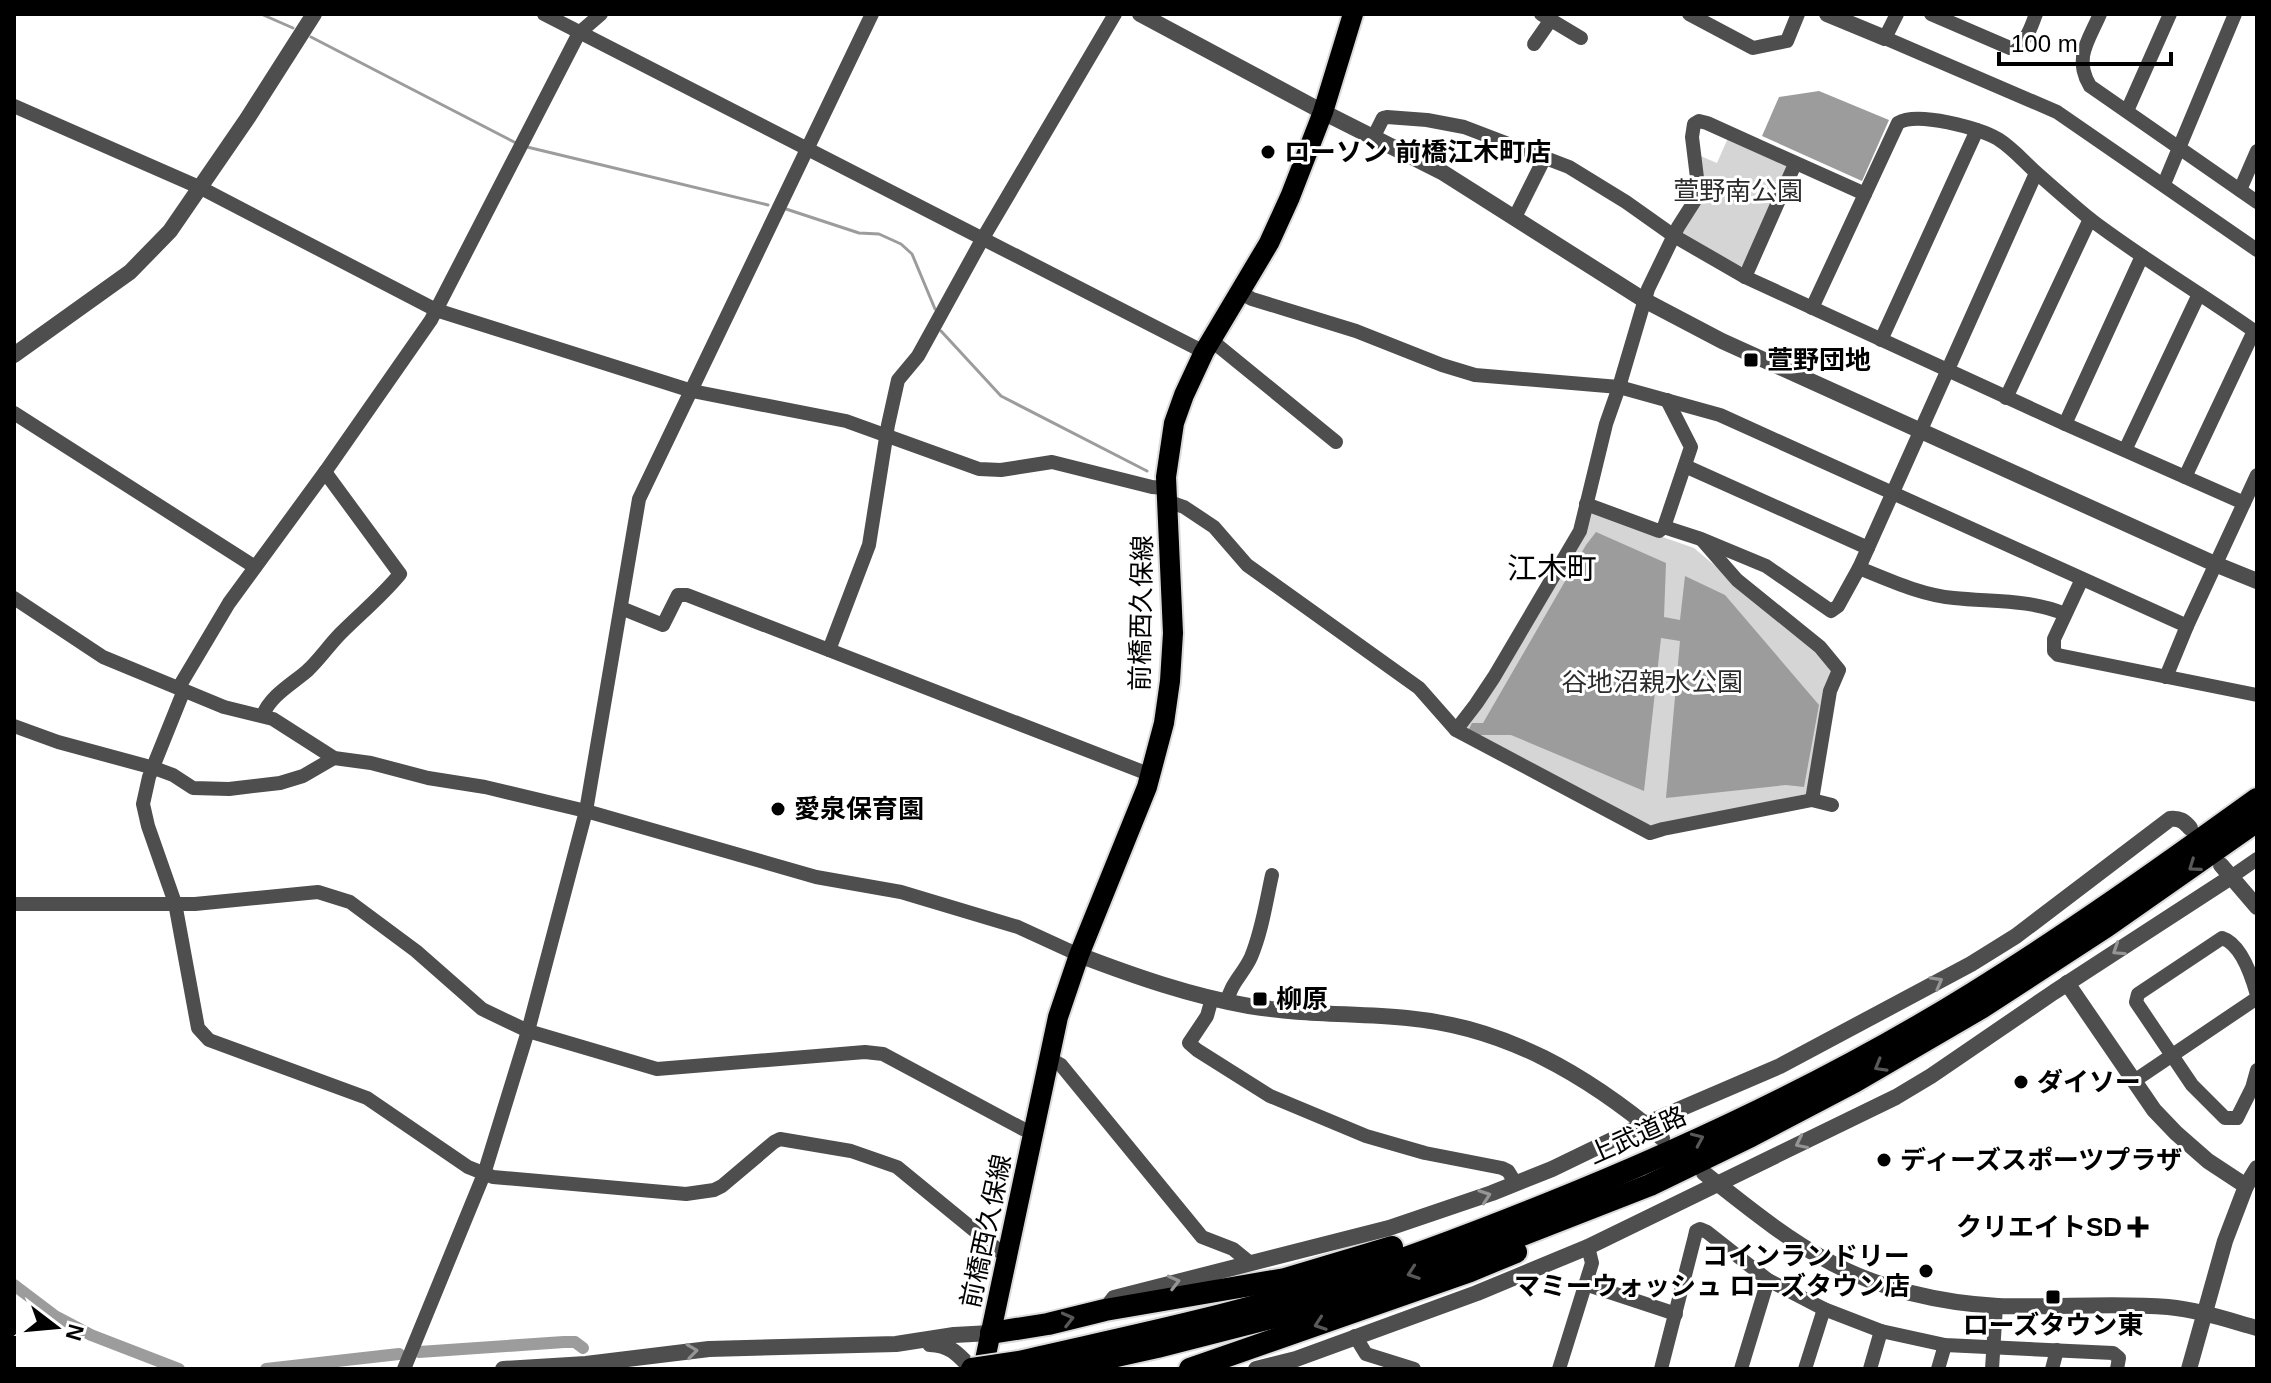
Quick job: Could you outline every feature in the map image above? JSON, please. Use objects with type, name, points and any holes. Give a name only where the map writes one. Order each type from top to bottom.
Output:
[{"type":"highway","name":"上武道路","points":[[972,1369],[1019,1362],[1196,1322],[1313,1289],[1457,1240],[1620,1175],[1743,1119],[1834,1072],[1971,994],[2097,913],[2257,799]]},
{"type":"highway","name":"上武道路","points":[[1058,1369],[1310,1308],[1504,1242],[1650,1185],[1854,1082],[1981,1008],[2120,917],[2257,821]]},
{"type":"highway","points":[[991,1333],[1285,1279],[1620,1175]]},
{"type":"highway","points":[[1190,1369],[1470,1271],[1578,1224],[1650,1185]]},
{"type":"main road","name":"前橋西久保線","points":[[983,1369],[1061,1008],[1151,775],[1164,723],[1173,633],[1166,495],[1174,423],[1207,346],[1241,293],[1285,208],[1323,112],[1353,14]]},
{"type":"street","points":[[14,355],[143,261],[170,231],[314,14]]},
{"type":"street","points":[[544,14],[983,238],[1207,346],[1336,442]]},
{"type":"street","points":[[601,14],[579,33],[431,320],[229,603],[182,689],[149,777],[143,804],[175,903],[198,1028],[209,1040],[367,1098],[468,1167],[484,1174],[686,1194],[722,1186],[780,1139],[810,1143],[851,1151],[897,1167],[1008,1258]]},
{"type":"street","points":[[404,1369],[484,1174],[528,1031],[586,811],[639,499],[872,14]]},
{"type":"street","points":[[829,650],[866,555],[897,382],[918,356],[983,238],[1115,14]]},
{"type":"street","points":[[1140,14],[1442,172],[1644,300],[1722,341],[2257,581]]},
{"type":"street","points":[[1689,14],[1753,48],[1787,41],[1798,14]]},
{"type":"street","points":[[1827,14],[2057,112],[2257,250]]},
{"type":"street","points":[[1885,38],[1897,14]]},
{"type":"street","points":[[1931,14],[1963,20],[2010,48],[2020,46],[2036,14]]},
{"type":"street","points":[[2100,14],[2082,56],[2083,75],[2090,86],[2257,202]]},
{"type":"street","points":[[2127,111],[2170,14]]},
{"type":"street","points":[[2164,184],[2235,14]]},
{"type":"street","points":[[1534,44],[1546,17],[1581,38]]},
{"type":"street","points":[[14,106],[201,188],[436,310],[692,391],[846,421],[979,469],[1001,470],[1052,462],[1152,487],[1214,527],[1247,565],[1419,688],[1456,730],[1650,833],[1812,800],[1832,805]]},
{"type":"street","points":[[1374,136],[1383,118],[1427,120],[1464,127],[1545,157],[1591,180],[1674,236],[1745,277],[2006,398],[2244,503]]},
{"type":"street","points":[[1812,308],[1898,123],[1905,118],[1949,123],[1997,138],[2090,219],[2255,332],[2185,477]]},
{"type":"street","points":[[1456,730],[1494,677],[1580,531],[1593,469],[1644,300],[1674,236],[1699,194],[1692,137],[1694,124],[1699,121],[1707,123],[1865,194]]},
{"type":"street","points":[[1881,340],[1977,130]]},
{"type":"street","points":[[2240,190],[2257,151]]},
{"type":"street","points":[[1515,217],[1545,157]]},
{"type":"street","points":[[1745,277],[1795,164]]},
{"type":"street","points":[[1664,527],[1766,566],[1831,611],[1838,606],[1859,568],[2036,173]]},
{"type":"street","points":[[2006,398],[2090,219]]},
{"type":"street","points":[[2065,424],[2142,256]]},
{"type":"street","points":[[1241,293],[1475,375],[1619,387],[1720,415],[2187,626]]},
{"type":"street","points":[[2127,446],[2199,294]]},
{"type":"street","points":[[1586,504],[1659,531],[1664,527],[1691,447],[1667,400]]},
{"type":"street","points":[[14,413],[255,567]]},
{"type":"street","points":[[1685,466],[1868,548]]},
{"type":"street","points":[[263,715],[276,697],[310,668],[400,574],[325,472]]},
{"type":"street","points":[[2166,677],[2257,475]]},
{"type":"street","points":[[1701,539],[1737,580],[1820,647],[1839,670],[1830,691],[1812,800]]},
{"type":"street","points":[[1859,568],[1912,589],[1951,598],[2009,600],[2065,614]]},
{"type":"street","points":[[2082,579],[2053,646],[2058,655],[2257,695]]},
{"type":"street","points":[[621,608],[663,625],[678,595],[687,595],[1151,775]]},
{"type":"street","points":[[14,598],[103,657],[237,712],[263,715],[293,730],[334,758],[485,787],[586,811],[816,877],[901,892],[1033,932],[1079,955],[1128,973],[1219,1000],[1300,1013],[1408,1018],[1446,1023],[1478,1032],[1537,1054],[1569,1070],[1613,1098],[1662,1138]]},
{"type":"street","points":[[14,726],[58,742],[154,768],[173,775],[193,788],[229,789],[280,783],[303,776],[334,758]]},
{"type":"street","points":[[1105,1310],[1114,1298],[1389,1228],[1516,1184],[1780,1066],[1971,964],[2016,936],[2170,819],[2178,818],[2190,828]]},
{"type":"street","points":[[1256,1369],[1296,1359],[1477,1293],[1588,1247],[1920,1083],[2226,871],[2257,859]]},
{"type":"street","points":[[2226,871],[2257,907]]},
{"type":"street","points":[[1272,875],[1255,947],[1243,971],[1189,1043],[1270,1096],[1366,1136],[1425,1153],[1502,1168],[1508,1171],[1516,1184]]},
{"type":"street","points":[[14,904],[195,904],[318,892],[350,902],[416,951],[482,1009],[528,1031],[657,1069],[865,1052],[883,1054],[1033,1132]]},
{"type":"street","points":[[2134,1081],[2171,1056],[2257,996],[2237,951],[2230,941],[2222,938],[2138,994],[2136,1002],[2138,1008],[2171,1056],[2192,1085],[2229,1120],[2237,1118],[2257,1070]]},
{"type":"street","points":[[2067,983],[2154,1110],[2208,1161],[2246,1186]]},
{"type":"street","points":[[1048,1058],[1061,1065],[1202,1237],[1233,1249],[1249,1262]]},
{"type":"street","points":[[2189,1369],[2225,1241],[2246,1186],[2257,1168]]},
{"type":"street","points":[[1704,1173],[1765,1221],[1839,1266],[1915,1293],[1996,1306],[2171,1307],[2206,1313],[2257,1328]]},
{"type":"street","points":[[1661,1369],[1696,1231],[1700,1229],[1768,1280],[1824,1309],[1881,1331],[1945,1345],[2113,1353],[2119,1358],[2117,1369]]},
{"type":"street","points":[[1559,1369],[1592,1263],[1588,1247]]},
{"type":"street","points":[[1741,1369],[1768,1280]]},
{"type":"street","points":[[1585,1284],[1676,1314]]},
{"type":"street","points":[[1992,1369],[1996,1306]]},
{"type":"street","points":[[1805,1369],[1824,1309]]},
{"type":"street","points":[[1870,1369],[1881,1331]]},
{"type":"street","points":[[896,1344],[991,1333]]},
{"type":"street","points":[[1355,1336],[1366,1354],[1414,1369]]},
{"type":"street","points":[[503,1369],[586,1364],[709,1349],[896,1344],[944,1345],[972,1369]]},
{"type":"street","points":[[1938,1369],[1945,1345]]},
{"type":"street","points":[[2052,1369],[2057,1350]]},
{"type":"green space","name":"萱野南公園","points":[[1728,138],[1784,162],[1788,170],[1746,264],[1737,269],[1683,237],[1680,231],[1703,197],[1698,155],[1717,163]]},
{"type":"green space","name":"谷地沼親水公園","points":[[1591,512],[1694,548],[1817,652],[1832,672],[1806,794],[1656,826],[1639,823],[1464,730]]},
{"type":"shaded area","points":[[1819,91],[1889,120],[1862,181],[1762,136],[1779,97]]},
{"type":"shaded area","name":"谷地沼親水公園","points":[[1596,532],[1666,563],[1664,617],[1680,620],[1685,576],[1725,595],[1819,705],[1804,787],[1786,785],[1666,798],[1680,641],[1661,638],[1644,791],[1511,735],[1476,735],[1468,731],[1472,723],[1483,723]]},
{"type":"waterway","points":[[261,14],[293,28]]},
{"type":"waterway","points":[[311,37],[516,143]]},
{"type":"waterway","points":[[527,147],[768,205]]},
{"type":"waterway","points":[[786,209],[859,233],[879,234],[901,244],[912,254],[935,309]]},
{"type":"waterway","points":[[941,331],[1001,396],[1147,471]]},
{"type":"waterway","points":[[14,1285],[55,1316],[91,1335],[179,1369]]},
{"type":"waterway","points":[[419,1352],[564,1342],[575,1342],[583,1348]]},
{"type":"waterway","points":[[266,1369],[399,1354]]},
{"type":"place","name":"ローソン 前橋江木町店","points":[[1268,152]]},
{"type":"place","name":"萱野団地","points":[[1751,360]]},
{"type":"place","name":"愛泉保育園","points":[[778,809]]},
{"type":"place","name":"柳原","points":[[1260,999]]},
{"type":"place","name":"ダイソー","points":[[2021,1082]]},
{"type":"place","name":"ディーズスポーツプラザ","points":[[1884,1160]]},
{"type":"place","name":"クリエイトSD","points":[[2138,1227]]},
{"type":"place","name":"コインランドリー マミーウォッシュ ローズタウン店","points":[[1926,1271]]},
{"type":"place","name":"ローズタウン東","points":[[2053,1297]]},
{"type":"district","name":"江木町","points":[[1552,568]]}]
